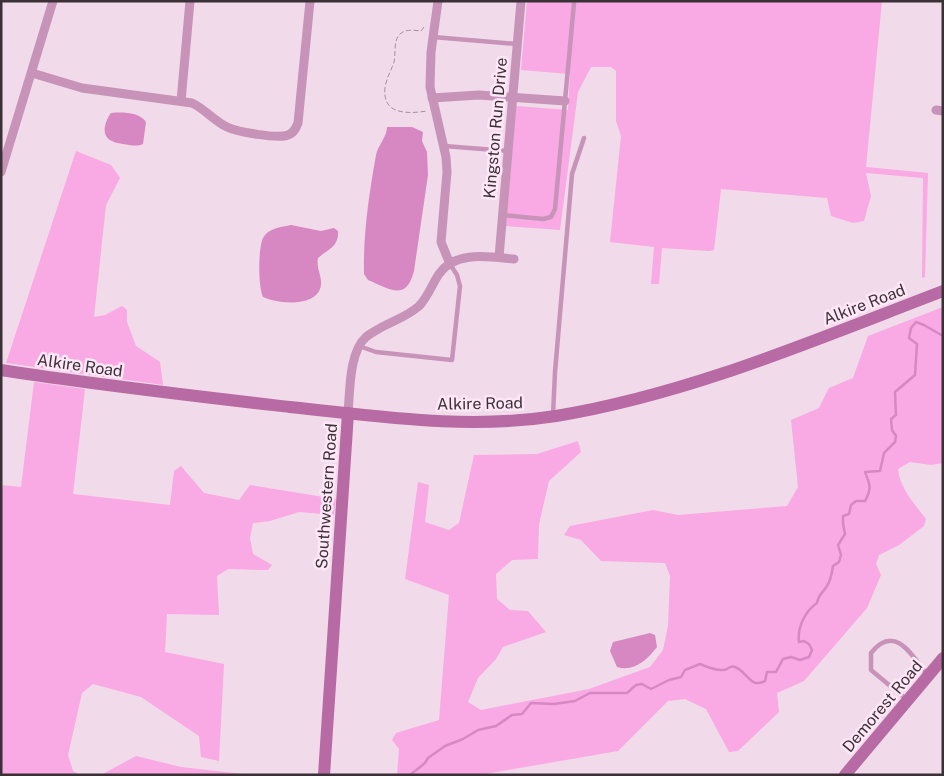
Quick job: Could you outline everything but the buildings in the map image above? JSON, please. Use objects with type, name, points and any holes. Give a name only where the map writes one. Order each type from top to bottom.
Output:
[{"type":"main road","name":"Alkire Road","points":[[1,370],[176,394],[348,413],[463,423],[505,421],[553,416],[634,400],[698,381],[943,292]]},
{"type":"main road","name":"Southwestern Road","points":[[324,775],[348,413]]},
{"type":"main road","name":"Demorest Road","points":[[845,775],[943,658]]},
{"type":"street","points":[[1,172],[53,1]]},
{"type":"street","points":[[182,100],[190,1]]},
{"type":"street","points":[[32,73],[82,88],[182,100],[202,108],[226,127],[285,136],[293,132],[298,123],[310,1]]},
{"type":"street","points":[[438,1],[433,37],[430,86],[444,146],[447,172],[441,242],[450,264]]},
{"type":"street","name":"Kingston Run Drive","points":[[499,257],[521,1]]},
{"type":"street","points":[[432,98],[463,95],[565,101]]},
{"type":"street","points":[[359,346],[374,331],[406,315],[420,305],[440,273],[450,264],[470,257],[514,258]]},
{"type":"street","name":"Southwestern Road","points":[[348,413],[354,357],[359,346]]},
{"type":"lane","points":[[503,215],[543,219],[552,217],[555,209],[574,3]]},
{"type":"lane","points":[[433,37],[518,44]]},
{"type":"lane","points":[[553,416],[572,174],[584,138]]},
{"type":"lane","points":[[444,146],[508,151]]},
{"type":"lane","points":[[359,346],[376,352],[452,360],[460,286],[457,275],[450,264]]},
{"type":"lane","points":[[907,700],[871,670],[871,653],[877,645],[885,641],[894,640],[905,647],[927,676]]},
{"type":"path","points":[[424,26],[421,31],[408,30],[399,35],[396,42],[394,61],[385,88],[387,102],[400,112],[414,113],[435,109]]},
{"type":"shaded area","points":[[527,1],[882,1],[866,167],[928,173],[925,277],[922,278],[923,178],[866,173],[871,196],[864,221],[853,223],[831,216],[827,198],[721,189],[714,250],[662,248],[659,284],[651,284],[654,247],[610,242],[621,136],[616,121],[616,71],[611,67],[591,67],[578,92],[560,230],[506,226],[516,106],[568,110],[570,74],[521,70]]},
{"type":"shaded area","points":[[111,113],[130,113],[143,119],[146,122],[143,144],[136,146],[128,145],[108,139],[105,128]]},
{"type":"shaded area","points":[[387,127],[412,127],[423,132],[422,141],[427,152],[428,175],[414,271],[411,281],[402,290],[390,289],[368,280],[364,274],[366,229],[371,185],[376,155],[386,134]]},
{"type":"shaded area","points":[[76,151],[111,165],[120,178],[106,205],[94,317],[105,315],[122,306],[127,310],[127,322],[136,346],[160,362],[163,385],[6,363]]},
{"type":"shaded area","points":[[291,225],[321,231],[334,228],[338,231],[335,244],[318,258],[321,285],[318,292],[313,298],[305,301],[278,301],[263,297],[261,292],[259,259],[263,238],[268,232],[276,228]]},
{"type":"shaded area","points":[[943,307],[943,463],[931,465],[910,462],[898,469],[905,489],[926,519],[924,526],[899,545],[879,555],[876,564],[881,575],[867,608],[804,681],[777,693],[779,712],[738,751],[729,752],[706,709],[685,699],[668,701],[618,751],[479,775],[397,775],[399,749],[392,740],[396,733],[439,720],[449,595],[405,579],[418,482],[429,485],[425,522],[449,530],[459,523],[474,455],[537,454],[578,441],[581,452],[549,481],[539,524],[538,559],[512,560],[496,574],[497,599],[510,610],[528,611],[546,632],[503,647],[496,659],[478,678],[468,702],[481,710],[589,689],[650,667],[663,650],[668,626],[670,576],[665,563],[601,561],[581,540],[564,535],[570,526],[653,510],[678,515],[787,506],[798,487],[791,420],[819,408],[829,388],[853,378],[868,336]]},
{"type":"shaded area","points":[[34,382],[85,389],[73,494],[170,505],[174,471],[181,466],[204,493],[239,500],[250,485],[336,499],[334,515],[299,512],[270,521],[253,523],[250,538],[253,554],[272,565],[268,570],[228,569],[217,576],[219,615],[167,614],[165,652],[224,664],[219,761],[201,757],[199,736],[141,697],[93,684],[82,693],[68,755],[73,771],[80,775],[1,775],[1,485],[21,487]]},
{"type":"shaded area","points":[[650,633],[655,635],[657,647],[649,656],[640,664],[629,668],[617,667],[610,651],[613,642]]},
{"type":"shaded area","points":[[136,756],[181,767],[252,775],[101,775]]},
{"type":"waterway","points":[[410,775],[425,763],[428,758],[445,746],[463,739],[478,730],[496,726],[512,715],[522,714],[531,703],[554,704],[575,701],[590,693],[627,693],[636,685],[642,684],[651,689],[669,680],[681,677],[685,670],[700,664],[718,670],[735,667],[752,681],[760,683],[765,681],[767,672],[776,672],[783,659],[791,657],[800,660],[809,657],[812,650],[809,644],[804,641],[799,642],[799,631],[809,610],[817,603],[828,584],[833,566],[839,562],[841,555],[838,545],[845,534],[843,516],[849,514],[851,505],[856,501],[865,501],[870,486],[865,472],[880,471],[884,453],[895,442],[896,436],[892,430],[891,419],[896,415],[895,392],[915,375],[917,344],[909,338],[911,328],[916,322],[943,336]]}]
